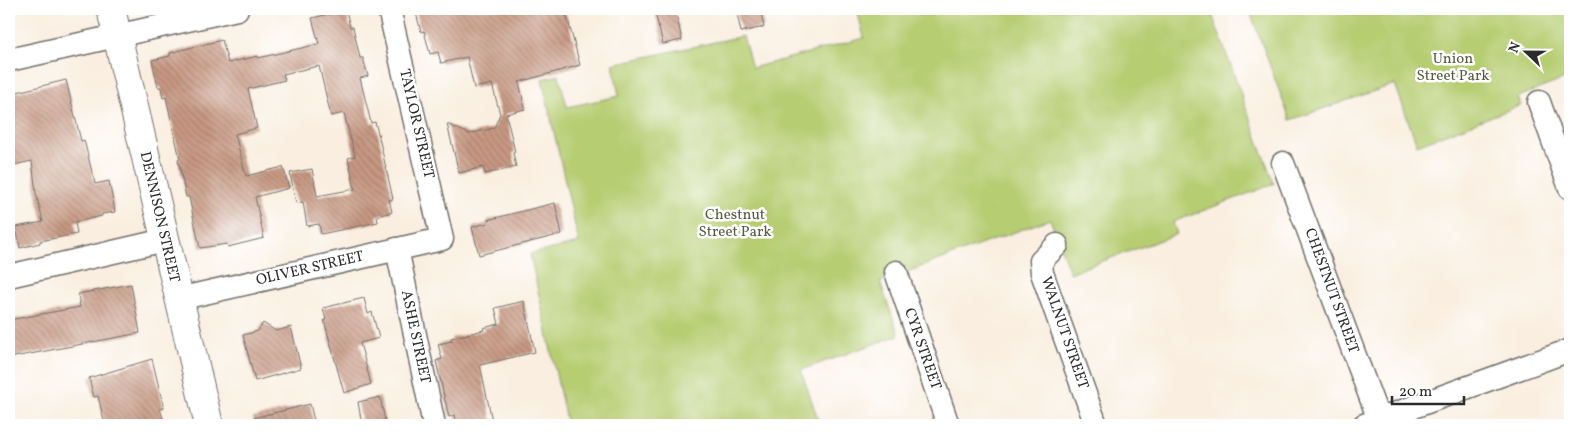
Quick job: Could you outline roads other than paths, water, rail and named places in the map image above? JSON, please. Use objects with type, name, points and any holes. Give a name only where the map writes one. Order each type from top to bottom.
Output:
[{"type":"street","name":"DENNISON STREET","points":[[111,9],[209,425]]},
{"type":"street","points":[[9,60],[237,9]]},
{"type":"street","name":"TAYLOR STREET","points":[[389,9],[442,239]]},
{"type":"street","points":[[1539,102],[1570,188]]},
{"type":"street","name":"CHESTNUT STREET","points":[[1284,163],[1371,422]]},
{"type":"street","name":"OLIVER STREET","points":[[178,299],[442,239]]},
{"type":"street","points":[[9,276],[165,240]]},
{"type":"street","name":"WALNUT STREET","points":[[1057,245],[1041,261],[1042,273],[1096,425]]},
{"type":"street","name":"ASHE STREET","points":[[397,249],[434,425]]},
{"type":"street","name":"CYR STREET","points":[[896,272],[948,425]]},
{"type":"street","points":[[1371,422],[1570,350]]},
{"type":"park label","name":"Union Street Park","points":[[1453,68]]},
{"type":"park label","name":"Chestnut Street Park","points":[[735,224]]}]
